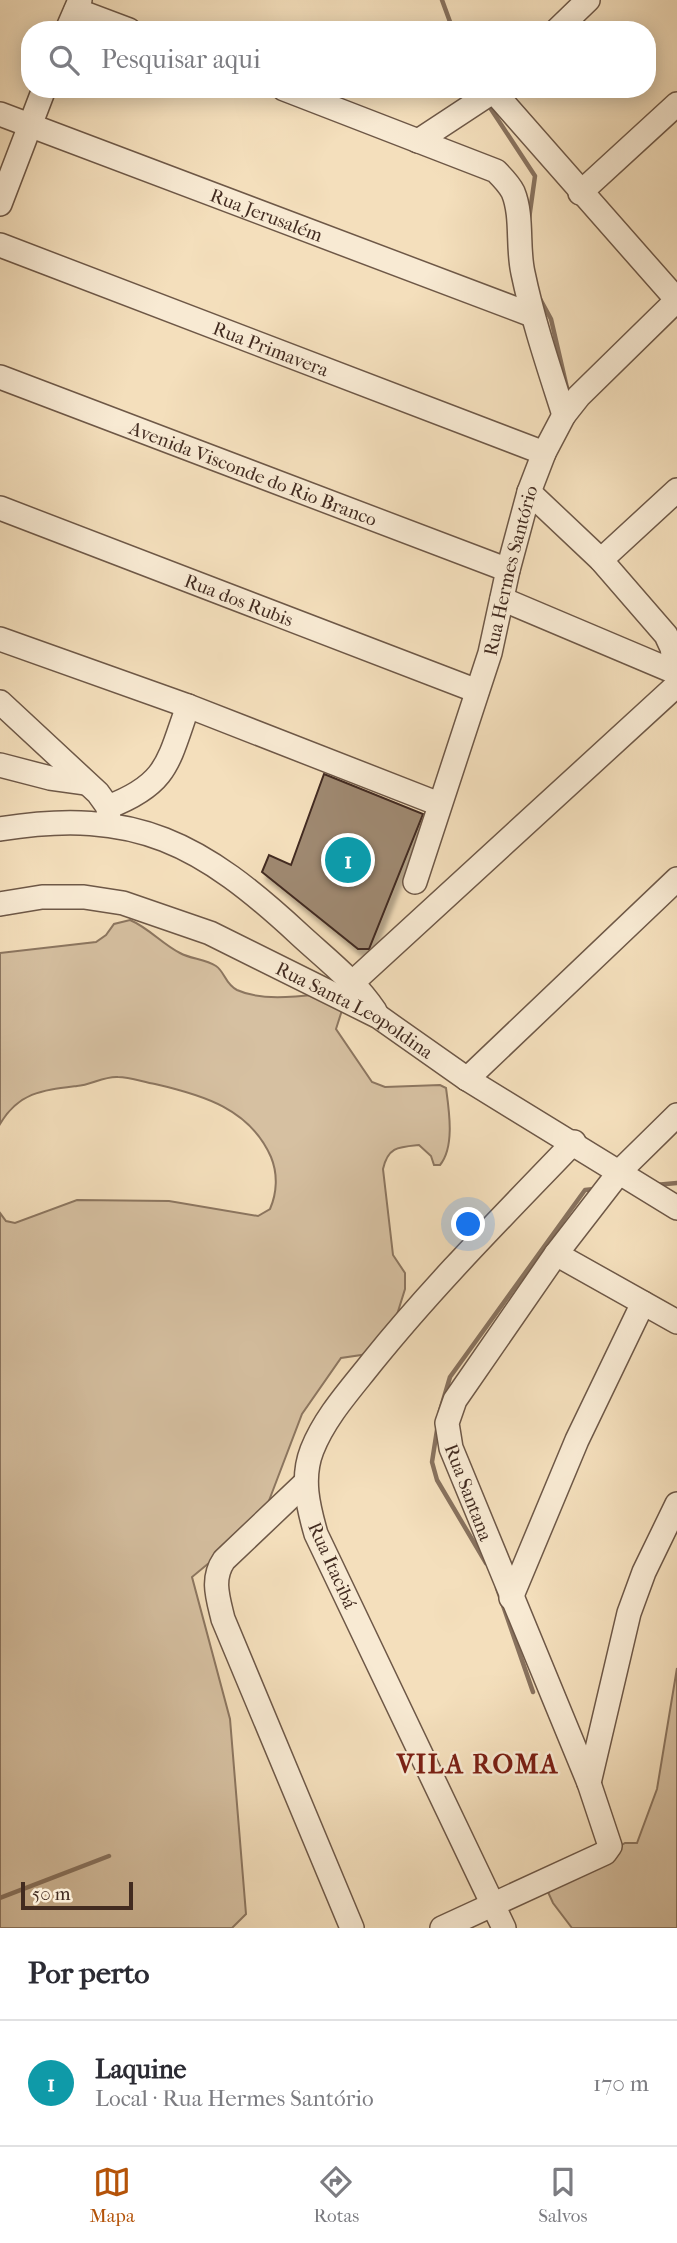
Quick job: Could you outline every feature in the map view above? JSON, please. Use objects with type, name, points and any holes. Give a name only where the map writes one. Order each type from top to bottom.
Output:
[{"type":"street","points":[[566,21],[588,0]]},
{"type":"street","points":[[74,13],[100,21]]},
{"type":"street","points":[[0,204],[40,98]]},
{"type":"street","points":[[307,98],[496,171],[513,192],[522,270],[532,315],[564,415]]},
{"type":"street","points":[[418,141],[484,98]]},
{"type":"street","points":[[501,98],[580,193],[677,300]]},
{"type":"street","points":[[580,193],[677,104]]},
{"type":"street","name":"Rua Jerusalém","points":[[0,114],[532,315]]},
{"type":"street","name":"Rua Primavera","points":[[0,244],[544,453]]},
{"type":"street","name":"Rua Hermes Santório","points":[[415,882],[477,691],[529,492],[544,453],[564,415],[579,396],[677,300]]},
{"type":"street","name":"Avenida Visconde do Rio Branco","points":[[0,377],[508,570]]},
{"type":"street","points":[[601,560],[677,490]]},
{"type":"street","points":[[529,492],[601,560],[666,635],[673,648],[677,677]]},
{"type":"street","name":"Rua dos Rubis","points":[[0,508],[477,691]]},
{"type":"street","points":[[502,599],[677,677]]},
{"type":"street","points":[[0,639],[188,706],[439,804]]},
{"type":"street","points":[[352,983],[677,677]]},
{"type":"street","points":[[0,702],[86,783],[108,815],[199,855],[264,901],[352,983],[379,1017]]},
{"type":"street","points":[[0,829],[108,815],[141,793],[166,767],[188,706]]},
{"type":"street","points":[[0,765],[50,778],[86,783]]},
{"type":"street","points":[[467,1079],[677,879]]},
{"type":"street","name":"Rua Santa Leopoldina","points":[[0,904],[42,897],[84,897],[133,906],[209,933],[379,1017],[467,1079],[621,1170],[677,1208]]},
{"type":"street","name":"Rua Santana","points":[[491,1903],[605,1853],[610,1846],[589,1783],[451,1448],[447,1423],[455,1400],[556,1254],[621,1170],[677,1115]]},
{"type":"street","name":"Rua Itacibá","points":[[504,1928],[316,1534],[305,1483],[311,1452],[324,1425],[344,1396],[411,1314],[574,1142]]},
{"type":"street","points":[[556,1254],[677,1322]]},
{"type":"street","points":[[511,1598],[577,1440],[643,1303]]},
{"type":"street","points":[[305,1483],[224,1560],[217,1570],[216,1589],[223,1619],[352,1928]]},
{"type":"street","points":[[589,1783],[629,1613],[644,1572],[677,1504]]},
{"type":"street","points":[[442,1928],[491,1903]]},
{"type":"shaded area","points":[[130,920],[180,953],[216,966],[230,985],[247,994],[294,997],[329,993],[344,1004],[336,1029],[372,1082],[385,1087],[440,1085],[446,1088],[448,1148],[440,1165],[434,1165],[431,1156],[419,1145],[405,1146],[388,1156],[383,1169],[393,1255],[405,1273],[405,1289],[395,1321],[368,1354],[341,1358],[302,1414],[262,1519],[192,1577],[230,1719],[246,1914],[232,1928],[0,1928],[0,1213],[6,1221],[15,1223],[77,1200],[169,1201],[258,1216],[270,1209],[275,1190],[276,1177],[271,1157],[251,1127],[238,1116],[207,1099],[155,1084],[113,1077],[43,1091],[15,1105],[0,1124],[0,953],[96,942],[106,935],[114,924]]},
{"type":"shaded area","points":[[677,1668],[677,1928],[572,1928],[553,1903],[547,1890],[625,1843],[637,1843],[657,1789]]},
{"type":"building","points":[[324,774],[423,814],[369,949],[358,949],[262,872],[269,855],[291,865]]},
{"type":"waterway","points":[[442,0],[450,21]]},
{"type":"waterway","points":[[487,103],[535,176],[529,219]]},
{"type":"waterway","points":[[539,297],[551,319],[567,388]]},
{"type":"waterway","points":[[655,1185],[677,1183]]},
{"type":"waterway","points":[[440,1411],[450,1377],[585,1190],[594,1189]]},
{"type":"waterway","points":[[437,1430],[432,1462],[437,1480],[486,1563]]},
{"type":"waterway","points":[[497,1588],[533,1692]]},
{"type":"waterway","points":[[0,1898],[109,1856]]},
{"type":"place","name":"Laquine","points":[[348,860]]},
{"type":"district","name":"VILA ROMA","points":[[478,1764]]}]
